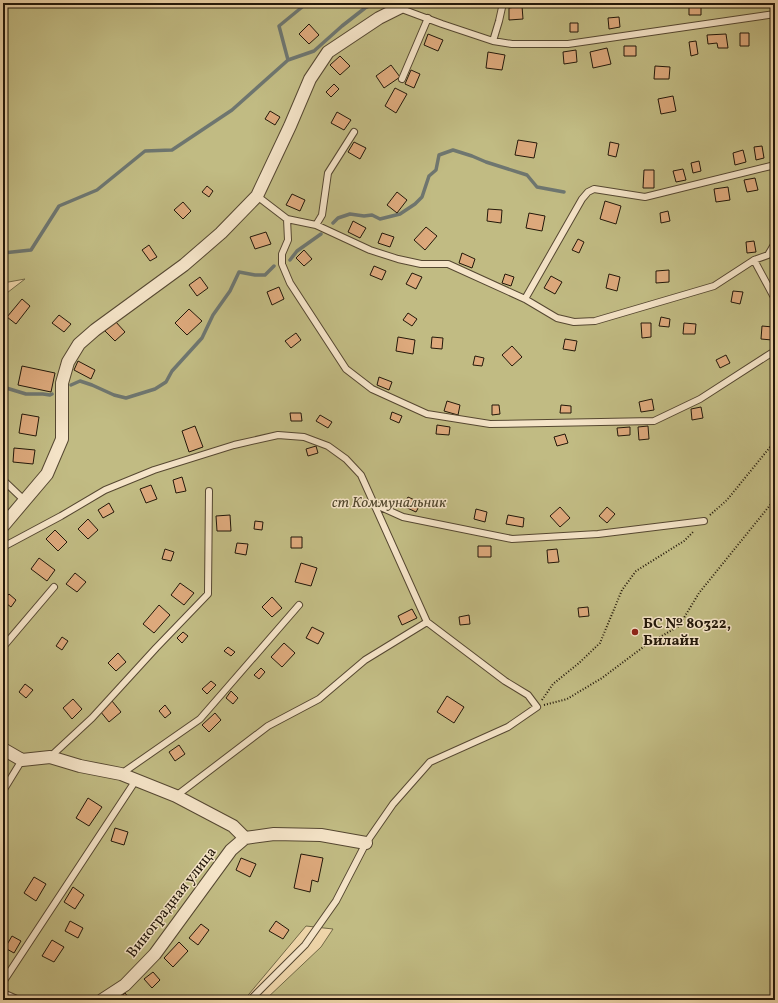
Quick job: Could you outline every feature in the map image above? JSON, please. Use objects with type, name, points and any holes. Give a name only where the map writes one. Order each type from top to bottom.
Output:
[{"type":"street","points":[[3,526],[47,474],[62,439],[62,384],[68,362],[79,344],[94,330],[184,265],[221,233],[257,196],[310,79],[328,52],[379,18],[402,5]]},
{"type":"street","points":[[3,749],[22,760],[50,757],[80,766],[121,774],[176,796],[233,826],[245,838],[274,834],[321,835],[366,843]]},
{"type":"street","name":"Виноградная улица","points":[[102,1000],[125,985],[154,954],[231,850],[245,838]]},
{"type":"lane","points":[[493,41],[503,3]]},
{"type":"lane","points":[[402,5],[442,24],[493,41],[512,44],[568,44],[775,14]]},
{"type":"lane","points":[[402,79],[428,18]]},
{"type":"lane","points":[[316,225],[322,215],[328,173],[354,132]]},
{"type":"lane","points":[[525,299],[582,199],[588,192],[594,189],[645,197],[775,165]]},
{"type":"lane","points":[[257,196],[287,219],[316,225],[370,250],[398,259],[421,264],[448,264],[525,299],[557,318],[574,322],[595,320],[714,286],[754,260],[768,255],[775,243]]},
{"type":"lane","points":[[287,219],[288,240],[282,254],[282,264],[290,283],[346,369],[372,389],[427,414],[490,424],[654,421],[700,399],[773,352],[775,349]]},
{"type":"lane","points":[[754,260],[775,299]]},
{"type":"lane","points":[[3,547],[61,516],[105,490],[154,470],[234,445],[278,435],[304,437],[328,446],[346,459],[361,474],[427,622],[505,681],[528,694],[537,707],[508,727],[430,762],[392,804],[366,843],[336,901],[304,945],[250,1000]]},
{"type":"lane","points":[[3,480],[24,500]]},
{"type":"lane","points":[[50,757],[92,718],[208,594],[209,491]]},
{"type":"lane","points":[[374,504],[403,517],[512,539],[598,534],[704,521]]},
{"type":"lane","points":[[3,647],[54,587]]},
{"type":"lane","points":[[121,774],[200,719],[299,605]]},
{"type":"lane","points":[[176,796],[268,726],[319,699],[365,660],[427,622]]},
{"type":"lane","points":[[3,791],[22,760]]},
{"type":"lane","points":[[3,982],[136,780]]},
{"type":"lane","points":[[3,993],[19,1000]]},
{"type":"path","points":[[537,707],[553,684],[579,663],[600,642],[622,590],[636,571],[684,541],[727,500],[775,441]]},
{"type":"path","points":[[537,707],[567,699],[602,678],[646,645],[679,626],[699,593],[775,499]]},
{"type":"green space","name":"ст Коммунальник","points":[[3,3],[775,3],[775,1000],[265,1000],[321,947],[333,929],[306,926],[244,1000],[3,1000],[3,296],[25,279],[3,283]]},
{"type":"building","points":[[689,3],[701,3],[701,15],[689,15]]},
{"type":"building","points":[[522,6],[523,19],[509,20],[509,8]]},
{"type":"building","points":[[619,17],[620,27],[609,29],[608,18]]},
{"type":"building","points":[[570,23],[578,23],[578,32],[570,32]]},
{"type":"building","points":[[309,24],[319,35],[309,44],[299,34]]},
{"type":"building","points":[[740,33],[749,33],[749,46],[740,46]]},
{"type":"building","points":[[428,34],[443,40],[438,51],[424,45]]},
{"type":"building","points":[[726,34],[728,48],[718,48],[717,43],[708,44],[707,35]]},
{"type":"building","points":[[696,41],[698,54],[691,56],[689,42]]},
{"type":"building","points":[[624,46],[636,46],[636,56],[624,56]]},
{"type":"building","points":[[607,48],[611,64],[593,68],[590,52]]},
{"type":"building","points":[[576,50],[577,62],[564,64],[563,52]]},
{"type":"building","points":[[488,52],[505,55],[502,70],[486,68]]},
{"type":"building","points":[[340,56],[350,66],[340,75],[330,65]]},
{"type":"building","points":[[391,65],[400,77],[384,88],[376,76]]},
{"type":"building","points":[[655,66],[670,67],[669,79],[654,79]]},
{"type":"building","points":[[411,70],[420,74],[414,88],[405,84]]},
{"type":"building","points":[[334,84],[339,89],[331,97],[326,92]]},
{"type":"building","points":[[395,88],[407,94],[396,113],[385,106]]},
{"type":"building","points":[[673,96],[676,111],[661,114],[658,99]]},
{"type":"building","points":[[270,111],[280,117],[275,125],[265,119]]},
{"type":"building","points":[[337,112],[351,120],[344,130],[331,123]]},
{"type":"building","points":[[518,140],[537,143],[534,158],[515,155]]},
{"type":"building","points":[[354,142],[366,148],[360,159],[348,152]]},
{"type":"building","points":[[610,142],[619,144],[616,157],[608,155]]},
{"type":"building","points":[[762,146],[764,158],[756,160],[754,147]]},
{"type":"building","points":[[743,150],[746,162],[735,165],[733,153]]},
{"type":"building","points":[[699,161],[701,171],[693,173],[691,163]]},
{"type":"building","points":[[683,169],[686,180],[676,182],[673,171]]},
{"type":"building","points":[[644,170],[654,170],[654,188],[643,188]]},
{"type":"building","points":[[755,178],[758,190],[747,192],[744,180]]},
{"type":"building","points":[[207,186],[213,191],[209,197],[202,192]]},
{"type":"building","points":[[728,187],[730,200],[716,202],[714,189]]},
{"type":"building","points":[[397,192],[407,200],[397,213],[387,205]]},
{"type":"building","points":[[292,194],[305,200],[300,211],[286,205]]},
{"type":"building","points":[[605,201],[621,206],[616,224],[600,219]]},
{"type":"building","points":[[183,202],[191,211],[183,219],[174,210]]},
{"type":"building","points":[[488,209],[502,210],[501,223],[487,221]]},
{"type":"building","points":[[668,211],[670,221],[661,223],[660,213]]},
{"type":"building","points":[[529,213],[545,216],[542,231],[526,228]]},
{"type":"building","points":[[353,221],[366,228],[360,238],[348,232]]},
{"type":"building","points":[[426,227],[437,236],[425,250],[414,240]]},
{"type":"building","points":[[266,232],[271,244],[255,249],[250,237]]},
{"type":"building","points":[[382,233],[394,237],[390,247],[378,243]]},
{"type":"building","points":[[578,239],[584,242],[579,253],[572,250]]},
{"type":"building","points":[[754,241],[756,252],[747,253],[746,242]]},
{"type":"building","points":[[149,245],[157,257],[150,261],[142,250]]},
{"type":"building","points":[[304,250],[312,259],[304,266],[296,258]]},
{"type":"building","points":[[462,253],[475,259],[472,268],[459,263]]},
{"type":"building","points":[[374,266],[386,271],[382,280],[370,275]]},
{"type":"building","points":[[669,270],[669,282],[656,283],[656,271]]},
{"type":"building","points":[[412,273],[422,277],[416,289],[406,284]]},
{"type":"building","points":[[505,274],[514,277],[511,286],[502,283]]},
{"type":"building","points":[[609,274],[620,277],[617,291],[606,288]]},
{"type":"building","points":[[551,276],[562,282],[555,294],[544,288]]},
{"type":"building","points":[[200,277],[208,288],[197,296],[189,285]]},
{"type":"building","points":[[279,287],[284,299],[272,305],[267,292]]},
{"type":"building","points":[[733,291],[743,292],[740,304],[731,302]]},
{"type":"building","points":[[22,299],[30,306],[16,324],[7,317]]},
{"type":"building","points":[[189,309],[202,321],[187,335],[175,323]]},
{"type":"building","points":[[408,313],[417,319],[412,326],[403,320]]},
{"type":"building","points":[[59,315],[71,324],[64,332],[52,323]]},
{"type":"building","points":[[661,317],[670,319],[669,327],[659,326]]},
{"type":"building","points":[[115,321],[125,332],[115,341],[105,331]]},
{"type":"building","points":[[641,323],[651,323],[651,337],[642,338]]},
{"type":"building","points":[[684,323],[696,324],[695,334],[683,334]]},
{"type":"building","points":[[762,326],[773,327],[772,340],[761,339]]},
{"type":"building","points":[[296,333],[301,340],[291,348],[285,341]]},
{"type":"building","points":[[398,337],[415,340],[413,354],[396,351]]},
{"type":"building","points":[[432,337],[443,338],[442,349],[431,348]]},
{"type":"building","points":[[565,339],[577,341],[575,351],[563,349]]},
{"type":"building","points":[[512,346],[522,357],[512,366],[502,355]]},
{"type":"building","points":[[726,355],[730,363],[720,368],[716,360]]},
{"type":"building","points":[[475,356],[484,358],[482,366],[473,365]]},
{"type":"building","points":[[78,361],[95,370],[91,379],[74,370]]},
{"type":"building","points":[[22,366],[55,373],[51,392],[18,385]]},
{"type":"building","points":[[379,377],[392,382],[389,390],[377,385]]},
{"type":"building","points":[[652,399],[654,410],[641,412],[639,402]]},
{"type":"building","points":[[447,401],[460,405],[458,415],[444,411]]},
{"type":"building","points":[[492,405],[499,405],[500,414],[492,415]]},
{"type":"building","points":[[561,405],[571,406],[571,413],[560,413]]},
{"type":"building","points":[[701,407],[703,418],[692,420],[691,409]]},
{"type":"building","points":[[392,412],[402,416],[399,423],[390,419]]},
{"type":"building","points":[[290,413],[301,413],[302,421],[291,421]]},
{"type":"building","points":[[22,414],[39,417],[36,436],[19,433]]},
{"type":"building","points":[[320,415],[332,422],[328,428],[316,421]]},
{"type":"building","points":[[437,425],[450,427],[449,435],[436,434]]},
{"type":"building","points":[[195,426],[203,447],[189,452],[182,431]]},
{"type":"building","points":[[648,426],[649,439],[639,440],[638,427]]},
{"type":"building","points":[[630,427],[630,435],[618,436],[617,428]]},
{"type":"building","points":[[565,434],[568,443],[557,446],[554,437]]},
{"type":"building","points":[[316,446],[318,453],[308,456],[306,449]]},
{"type":"building","points":[[14,448],[35,450],[33,464],[13,462]]},
{"type":"building","points":[[182,477],[186,491],[176,493],[173,480]]},
{"type":"building","points":[[151,485],[157,499],[146,503],[140,489]]},
{"type":"building","points":[[408,497],[421,503],[416,512],[403,506]]},
{"type":"building","points":[[109,503],[114,512],[103,518],[98,510]]},
{"type":"building","points":[[560,507],[570,518],[560,527],[550,516]]},
{"type":"building","points":[[607,507],[615,514],[607,523],[599,516]]},
{"type":"building","points":[[476,509],[487,512],[485,522],[474,519]]},
{"type":"building","points":[[230,515],[231,531],[217,531],[216,516]]},
{"type":"building","points":[[508,515],[524,518],[523,527],[506,524]]},
{"type":"building","points":[[88,519],[98,530],[88,539],[78,529]]},
{"type":"building","points":[[255,521],[263,522],[262,530],[254,529]]},
{"type":"building","points":[[55,530],[67,542],[58,551],[46,539]]},
{"type":"building","points":[[291,537],[302,537],[302,548],[291,548]]},
{"type":"building","points":[[237,543],[248,544],[246,555],[235,553]]},
{"type":"building","points":[[478,546],[491,546],[491,557],[478,557]]},
{"type":"building","points":[[165,549],[174,552],[171,561],[162,559]]},
{"type":"building","points":[[557,549],[559,562],[548,563],[547,550]]},
{"type":"building","points":[[39,558],[55,570],[47,581],[31,569]]},
{"type":"building","points":[[301,563],[317,568],[311,586],[295,582]]},
{"type":"building","points":[[75,573],[86,582],[77,592],[66,584]]},
{"type":"building","points":[[180,583],[194,593],[184,605],[171,595]]},
{"type":"building","points":[[9,594],[16,600],[11,607],[3,601]]},
{"type":"building","points":[[272,597],[282,608],[272,617],[262,607]]},
{"type":"building","points":[[159,605],[170,615],[154,633],[143,624]]},
{"type":"building","points":[[588,607],[589,616],[579,617],[578,608]]},
{"type":"building","points":[[412,609],[417,618],[402,625],[398,616]]},
{"type":"building","points":[[469,615],[470,624],[460,625],[459,617]]},
{"type":"building","points":[[312,627],[324,633],[318,644],[306,638]]},
{"type":"building","name":"БС № 80322, Билайн","points":[[637,628],[639,633],[633,635],[631,631]]},
{"type":"building","points":[[183,632],[188,636],[182,643],[177,638]]},
{"type":"building","points":[[62,637],[68,641],[62,650],[56,646]]},
{"type":"building","points":[[284,643],[295,653],[282,667],[271,657]]},
{"type":"building","points":[[228,647],[235,652],[231,656],[224,651]]},
{"type":"building","points":[[118,653],[126,662],[116,671],[108,663]]},
{"type":"building","points":[[261,668],[265,672],[259,679],[254,675]]},
{"type":"building","points":[[211,681],[216,685],[207,694],[202,689]]},
{"type":"building","points":[[25,684],[33,690],[26,698],[19,692]]},
{"type":"building","points":[[231,691],[238,698],[233,704],[226,698]]},
{"type":"building","points":[[447,696],[464,707],[454,723],[437,712]]},
{"type":"building","points":[[73,699],[82,709],[72,719],[63,708]]},
{"type":"building","points":[[112,701],[121,712],[109,722],[100,711]]},
{"type":"building","points":[[165,705],[171,713],[165,718],[159,711]]},
{"type":"building","points":[[215,713],[221,720],[209,732],[202,725]]},
{"type":"building","points":[[179,745],[185,754],[175,761],[169,752]]},
{"type":"building","points":[[88,798],[102,807],[89,826],[76,818]]},
{"type":"building","points":[[115,828],[128,832],[124,845],[111,841]]},
{"type":"building","points":[[301,854],[323,858],[318,882],[312,880],[310,892],[294,888]]},
{"type":"building","points":[[241,858],[256,864],[250,877],[236,870]]},
{"type":"building","points":[[34,877],[46,884],[36,901],[24,893]]},
{"type":"building","points":[[73,887],[84,895],[75,909],[64,902]]},
{"type":"building","points":[[70,921],[83,928],[78,938],[65,931]]},
{"type":"building","points":[[276,921],[289,930],[283,939],[269,931]]},
{"type":"building","points":[[201,924],[209,930],[198,945],[189,938]]},
{"type":"building","points":[[12,936],[21,941],[14,953],[5,948]]},
{"type":"building","points":[[52,940],[64,947],[54,962],[42,956]]},
{"type":"building","points":[[179,942],[188,951],[173,967],[164,958]]},
{"type":"building","points":[[153,972],[160,980],[152,988],[144,979]]},
{"type":"building","points":[[125,993],[131,1000],[117,1000]]},
{"type":"waterway","points":[[3,253],[31,250],[59,206],[97,190],[145,151],[172,150],[232,110],[288,60],[279,26],[307,3]]},
{"type":"waterway","points":[[288,60],[314,51],[365,8],[376,3]]},
{"type":"waterway","points":[[333,223],[338,218],[350,214],[364,216],[372,215],[380,219],[400,214],[415,204],[422,197],[429,176],[436,170],[439,155],[453,150],[527,175],[537,187],[564,192]]},
{"type":"waterway","points":[[290,260],[297,251],[321,234]]},
{"type":"waterway","points":[[71,385],[80,381],[114,395],[126,398],[155,389],[166,382],[172,371],[202,338],[213,315],[230,291],[239,272],[265,275],[274,266]]},
{"type":"waterway","points":[[3,387],[26,394],[52,394]]},
{"type":"place","name":"БС № 80322, Билайн","points":[[635,632]]}]
